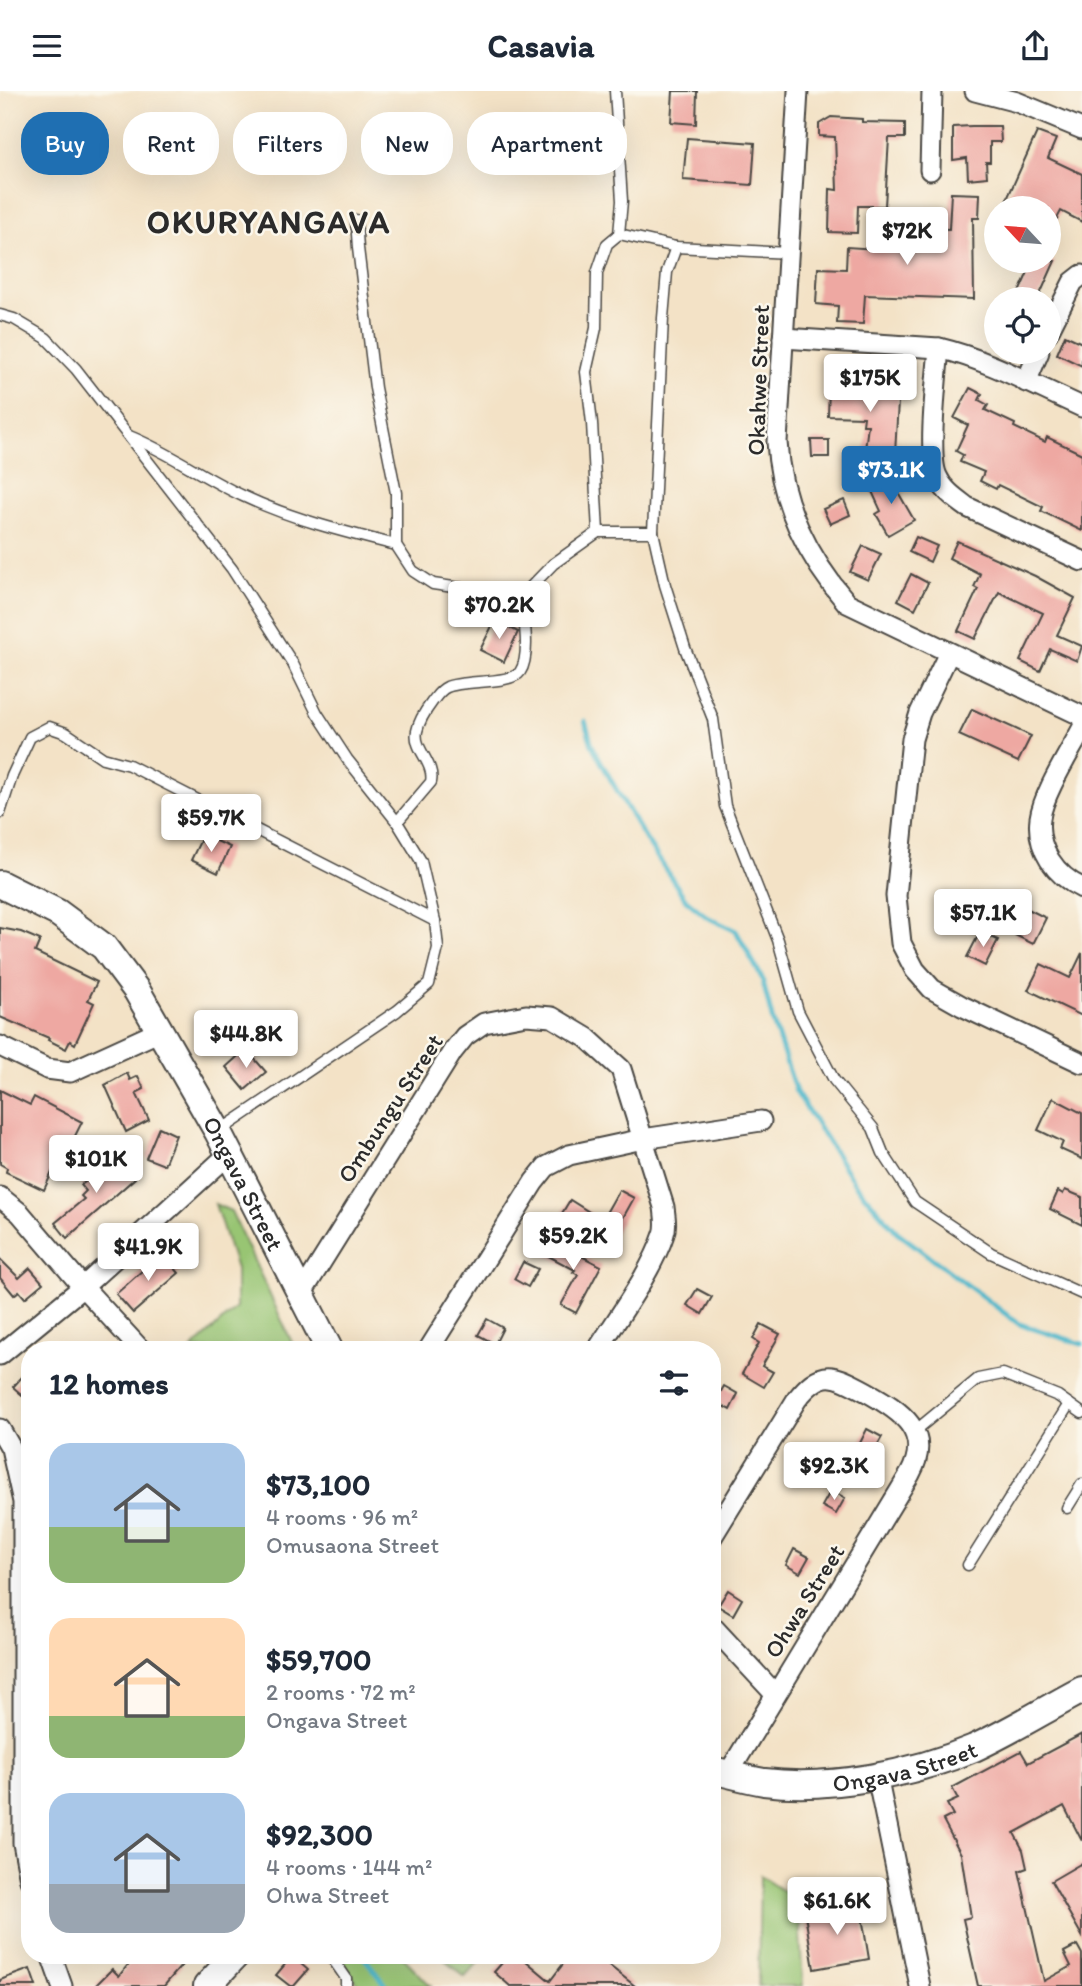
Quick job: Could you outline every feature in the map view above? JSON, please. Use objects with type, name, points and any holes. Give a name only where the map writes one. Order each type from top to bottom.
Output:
[{"type":"street","name":"Okahwe Street","points":[[798,91],[777,442],[778,464],[794,520],[824,576],[847,603],[1082,716]]},
{"type":"street","points":[[930,170],[932,91]]},
{"type":"street","points":[[975,91],[1017,102],[1082,129]]},
{"type":"street","points":[[1061,306],[1073,282],[1082,275]]},
{"type":"street","points":[[783,338],[939,348],[964,354],[1082,407]]},
{"type":"street","points":[[939,348],[932,460],[941,483],[951,496],[967,507],[1082,561]]},
{"type":"street","points":[[1026,382],[1034,364]]},
{"type":"street","points":[[949,653],[920,713],[912,739],[896,896],[901,943],[915,970],[932,989],[1082,1063]]},
{"type":"street","points":[[1082,729],[1040,817],[1040,838],[1055,869],[1069,882],[1082,888]]},
{"type":"street","name":"Ongava Street","points":[[0,884],[58,913],[104,947],[136,991],[224,1143],[325,1341]]},
{"type":"street","name":"Ombungu Street","points":[[300,1296],[465,1036],[484,1023],[505,1017],[542,1015],[562,1021],[587,1038],[621,1069],[664,1207],[666,1227],[647,1270],[603,1341]]},
{"type":"street","points":[[0,1046],[47,1069],[70,1072],[160,1031]]},
{"type":"street","points":[[434,1341],[534,1182],[547,1167],[569,1156],[643,1139],[761,1121]]},
{"type":"street","points":[[0,1355],[83,1287],[224,1143]]},
{"type":"street","points":[[0,1198],[20,1213],[133,1341]]},
{"type":"street","points":[[721,1522],[797,1399],[807,1387],[819,1380],[831,1377],[858,1387],[895,1409],[908,1420],[915,1431]]},
{"type":"street","points":[[0,1429],[11,1448],[21,1493]]},
{"type":"street","name":"Ohwa Street","points":[[721,1771],[775,1694],[917,1462],[918,1444],[915,1431]]},
{"type":"street","name":"Ohwa Street","points":[[721,1636],[775,1694]]},
{"type":"street","name":"Ongava Street","points":[[721,1772],[778,1782],[825,1782],[877,1776],[933,1763],[973,1748],[1082,1690]]},
{"type":"street","points":[[877,1776],[920,1986]]},
{"type":"street","points":[[54,1964],[62,1986]]},
{"type":"street","points":[[207,1986],[228,1964]]},
{"type":"lane","points":[[598,532],[592,423],[586,372],[596,328],[597,273],[607,244],[618,234],[622,201],[615,91]]},
{"type":"lane","points":[[356,220],[377,401],[396,493],[396,545],[413,571],[433,584],[521,597]]},
{"type":"lane","points":[[618,234],[676,247],[789,253]]},
{"type":"lane","points":[[676,247],[667,272],[663,318],[653,532],[665,585],[685,648],[713,719],[725,806],[778,940],[798,1011],[834,1080],[873,1128],[883,1153],[915,1202],[991,1253],[1082,1294]]},
{"type":"lane","points":[[0,316],[15,319],[46,338],[76,369],[232,569],[292,664],[317,713],[347,759],[397,822],[421,861],[435,921],[438,948],[429,984],[224,1143]]},
{"type":"lane","points":[[127,435],[155,447],[243,496],[314,524],[396,545]]},
{"type":"lane","points":[[521,597],[553,564],[598,532],[653,532]]},
{"type":"lane","points":[[397,822],[431,782],[432,776],[417,741],[416,731],[427,709],[443,688],[458,683],[513,678],[520,672],[525,646],[521,597]]},
{"type":"lane","points":[[0,813],[12,776],[30,737],[49,727],[66,733],[103,758],[129,765],[435,921]]},
{"type":"lane","points":[[915,1431],[978,1379],[1003,1374],[1058,1396],[1082,1413]]},
{"type":"lane","points":[[968,1565],[1069,1404]]},
{"type":"lane","points":[[1067,1508],[1082,1484]]},
{"type":"lane","points":[[337,1964],[346,1977],[346,1986]]},
{"type":"green space","points":[[215,1204],[231,1211],[291,1341],[201,1341],[236,1308],[236,1269]]},
{"type":"green space","points":[[760,1876],[798,1901],[803,1986],[758,1986]]},
{"type":"green space","points":[[344,1964],[410,1964],[431,1986],[360,1986]]},
{"type":"green space","points":[[450,1964],[477,1964],[465,1977]]},
{"type":"building","points":[[673,91],[697,91],[696,124],[671,122]]},
{"type":"building","points":[[831,117],[862,119],[862,122],[905,123],[905,138],[889,138],[885,206],[858,206],[857,233],[829,232],[830,189],[837,190],[835,137],[819,136],[819,124]]},
{"type":"building","points":[[1000,126],[1001,142],[990,142],[990,162],[986,162],[987,177],[968,179],[967,158],[953,160],[953,127]]},
{"type":"building","points":[[1037,132],[1056,139],[1048,158],[1082,174],[1082,222],[1061,211],[1061,196],[1008,196]]},
{"type":"building","points":[[687,138],[755,143],[752,185],[683,180]]},
{"type":"building","points":[[951,193],[980,194],[979,218],[973,218],[974,299],[865,295],[863,324],[837,323],[838,306],[816,304],[818,268],[846,269],[847,247],[922,252],[923,228],[949,229]]},
{"type":"building","points":[[1028,273],[1050,273],[1043,287],[1021,287]]},
{"type":"building","points":[[1065,335],[1082,343],[1082,366],[1061,356],[1061,344]]},
{"type":"building","points":[[865,383],[899,385],[895,453],[884,452],[887,460],[864,458],[868,425],[863,425],[864,417],[828,416],[829,388],[865,389]]},
{"type":"building","points":[[970,388],[982,394],[979,400],[988,405],[985,410],[1045,442],[1047,437],[1082,454],[1082,531],[1041,511],[1043,507],[998,485],[996,489],[980,481],[984,472],[960,462],[963,455],[956,451],[968,425],[954,418]]},
{"type":"building","points":[[811,440],[829,440],[829,457],[812,457]]},
{"type":"building","points":[[894,476],[901,491],[898,492],[914,520],[888,535],[876,514],[881,511],[870,487]]},
{"type":"building","points":[[844,500],[850,515],[830,524],[823,509]]},
{"type":"building","points":[[916,537],[937,546],[930,562],[909,552]]},
{"type":"building","points":[[957,541],[1035,576],[1075,598],[1057,635],[1082,646],[1077,661],[1050,649],[1040,671],[1020,661],[1043,613],[999,592],[975,639],[958,631],[978,589],[974,587],[980,574],[949,558]]},
{"type":"building","points":[[863,546],[881,554],[868,580],[850,572]]},
{"type":"building","points":[[911,574],[928,583],[915,609],[898,600]]},
{"type":"building","points":[[495,620],[518,632],[504,662],[480,650]]},
{"type":"building","points":[[972,709],[1031,736],[1018,762],[959,735]]},
{"type":"building","points":[[203,835],[230,847],[218,873],[191,860]]},
{"type":"building","points":[[1028,909],[1046,918],[1033,944],[1015,935]]},
{"type":"building","points":[[0,928],[21,932],[40,940],[35,952],[97,982],[88,1000],[94,1003],[75,1044],[70,1041],[66,1049],[48,1040],[49,1038],[0,1017]]},
{"type":"building","points":[[980,932],[998,940],[985,966],[967,957]]},
{"type":"building","points":[[1082,953],[1082,1016],[1028,990],[1041,964],[1070,978]]},
{"type":"building","points":[[246,1049],[266,1072],[245,1090],[226,1067]]},
{"type":"building","points":[[127,1073],[130,1080],[138,1076],[144,1089],[136,1093],[149,1120],[126,1132],[105,1085]]},
{"type":"building","points":[[0,1090],[30,1105],[34,1097],[82,1122],[70,1146],[65,1144],[44,1190],[6,1172],[7,1168],[0,1164]]},
{"type":"building","points":[[1053,1098],[1082,1113],[1082,1159],[1060,1149],[1063,1142],[1038,1130]]},
{"type":"building","points":[[159,1127],[176,1135],[164,1165],[146,1158]]},
{"type":"building","points":[[119,1157],[135,1178],[67,1238],[55,1223],[84,1199],[81,1196],[86,1191],[81,1185]]},
{"type":"building","points":[[619,1190],[634,1198],[608,1245],[561,1215],[570,1200],[602,1220]]},
{"type":"building","points":[[1065,1190],[1082,1197],[1082,1225],[1050,1209],[1058,1191],[1063,1194]]},
{"type":"building","points":[[546,1238],[601,1266],[576,1313],[561,1305],[578,1275],[573,1272],[575,1270],[539,1251]]},
{"type":"building","points":[[162,1253],[179,1273],[133,1313],[116,1294]]},
{"type":"building","points":[[0,1259],[19,1278],[30,1268],[43,1283],[25,1298],[19,1291],[14,1295],[0,1278]]},
{"type":"building","points":[[523,1262],[538,1269],[528,1287],[514,1279]]},
{"type":"building","points":[[697,1289],[712,1297],[702,1314],[687,1305]]},
{"type":"building","points":[[487,1319],[503,1328],[496,1341],[489,1341],[478,1335]]},
{"type":"building","points":[[761,1324],[780,1334],[762,1366],[773,1372],[764,1387],[742,1374],[759,1343],[753,1339]]},
{"type":"building","points":[[21,1378],[21,1394],[13,1387]]},
{"type":"building","points":[[724,1386],[738,1394],[730,1410],[721,1405],[721,1391]]},
{"type":"building","points":[[867,1429],[882,1437],[873,1453],[859,1445]]},
{"type":"building","points":[[831,1490],[845,1498],[836,1514],[822,1506]]},
{"type":"building","points":[[794,1549],[809,1557],[800,1573],[786,1565]]},
{"type":"building","points":[[728,1590],[742,1599],[733,1615],[721,1608],[721,1601]]},
{"type":"building","points":[[1082,1734],[1082,1841],[1064,1806],[1014,1833],[1023,1850],[1027,1868],[1019,1871],[1044,1981],[1071,1966],[1064,1952],[1077,1945],[1082,1954],[1082,1986],[978,1986],[963,1919],[971,1917],[961,1854],[943,1820],[953,1815],[947,1804],[958,1799],[952,1788],[1021,1751],[1028,1763]]},
{"type":"building","points":[[1082,1863],[1082,1936],[1051,1881]]},
{"type":"building","points":[[860,1905],[869,1959],[814,1969],[805,1915]]},
{"type":"building","points":[[129,1964],[182,1965],[164,1986],[95,1986],[112,1969],[119,1976]]},
{"type":"building","points":[[285,1964],[301,1964],[308,1970],[294,1986],[276,1975]]},
{"type":"building","points":[[501,1964],[530,1964],[550,1981],[563,1964],[607,1964],[635,1986],[510,1986],[494,1972]]},
{"type":"building","points":[[30,1969],[36,1986],[0,1986],[0,1980]]},
{"type":"waterway","points":[[585,721],[592,745],[611,780],[646,840],[686,900],[707,917],[736,931],[762,978],[796,1092],[855,1184],[897,1232],[1019,1324],[1082,1344]]},
{"type":"waterway","points":[[369,1964],[387,1986]]},
{"type":"district","name":"OKURYANGAVA","points":[[269,222]]}]
